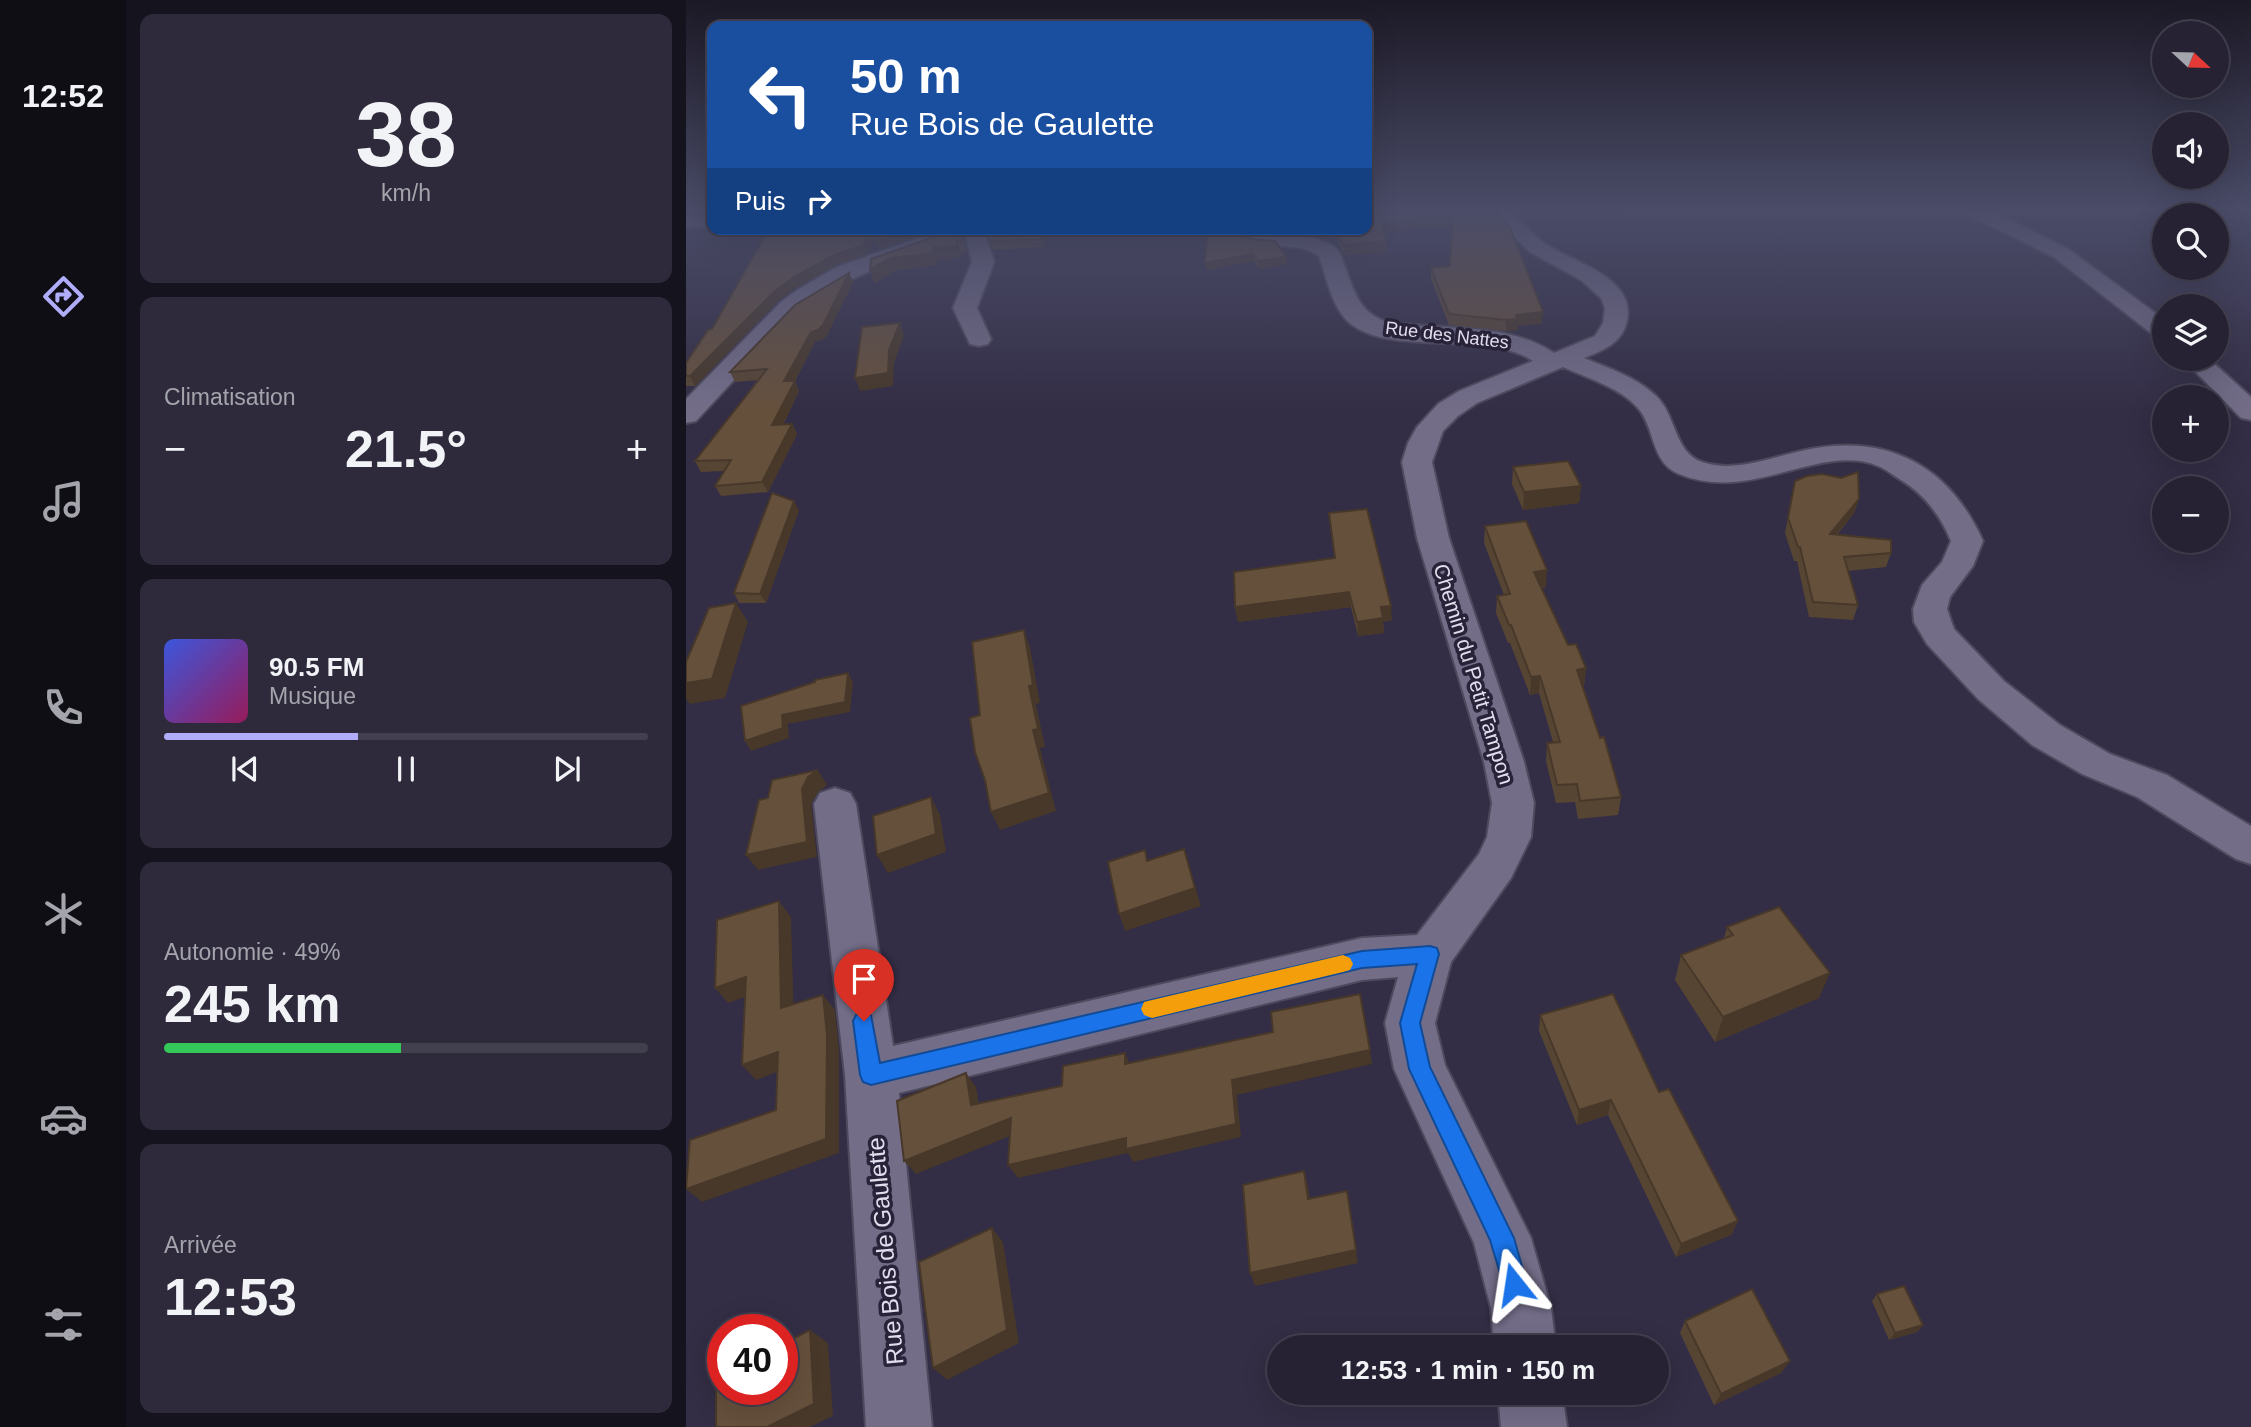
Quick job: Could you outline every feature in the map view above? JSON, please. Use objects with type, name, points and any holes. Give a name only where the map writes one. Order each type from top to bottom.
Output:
[{"type":"street","points":[[686,415],[789,307],[838,278]]},
{"type":"street","points":[[977,278],[965,308],[979,340]]},
{"type":"street","name":"Rue des Nattes","points":[[1339,278],[1354,314],[1365,322],[1395,331],[1493,339],[1524,345],[1558,360]]},
{"type":"street","name":"Chemin du Petit Tampon","points":[[1524,1335],[1521,1308],[1502,1238],[1420,1069],[1410,1023],[1430,954],[1495,866],[1509,836],[1513,803],[1504,762],[1433,538],[1417,462],[1422,443],[1431,427],[1448,410],[1468,397],[1604,341],[1614,328],[1617,312],[1612,295],[1603,284],[1591,278]]},
{"type":"street","points":[[2093,278],[2152,322]]},
{"type":"street","points":[[1558,360],[1630,391],[1653,408],[1663,436],[1677,461],[1689,468],[1722,474],[1749,472],[1838,451],[1874,455],[1914,474],[1942,497],[1958,519],[1966,541],[1957,566],[1939,585],[1933,597],[1930,610],[1932,622],[1940,636],[1991,691],[2046,735],[2096,764],[2152,786],[2251,847]]},
{"type":"street","points":[[2208,371],[2251,412]]},
{"type":"street","name":"Rue Bois de Gaulette","points":[[835,804],[871,1075],[899,1427]]},
{"type":"street","points":[[871,1075],[1362,959],[1430,954]]},
{"type":"street","points":[[1531,1405],[1534,1427]]},
{"type":"building","points":[[741,278],[794,278],[775,291],[690,376],[686,376],[686,363],[708,330],[712,329]]},
{"type":"building","points":[[841,278],[847,278],[823,325],[811,332],[784,381],[795,381],[772,425],[792,424],[762,482],[715,486],[731,460],[695,461],[767,369],[730,372],[795,305]]},
{"type":"building","points":[[1435,278],[1530,278],[1543,312],[1516,315],[1518,319],[1506,320],[1449,314]]},
{"type":"building","points":[[900,323],[889,350],[888,373],[855,378],[862,327]]},
{"type":"building","points":[[1568,461],[1581,486],[1524,492],[1513,467]]},
{"type":"building","points":[[1858,472],[1859,499],[1830,534],[1891,540],[1891,553],[1844,557],[1858,605],[1813,602],[1800,547],[1788,518],[1795,481],[1822,474],[1841,478]]},
{"type":"building","points":[[772,493],[794,501],[760,594],[734,593]]},
{"type":"building","points":[[1367,509],[1391,606],[1381,607],[1383,618],[1357,622],[1349,592],[1235,607],[1234,572],[1335,558],[1329,513]]},
{"type":"building","points":[[1526,521],[1547,570],[1534,572],[1568,645],[1576,644],[1586,668],[1577,670],[1600,738],[1604,737],[1621,797],[1580,801],[1577,784],[1557,785],[1547,743],[1560,742],[1540,676],[1531,677],[1497,596],[1510,594],[1485,526]]},
{"type":"building","points":[[736,603],[712,679],[686,683],[686,662],[709,608]]},
{"type":"building","points":[[1024,630],[1033,685],[1029,686],[1038,729],[1033,730],[1049,793],[991,812],[985,780],[975,752],[970,718],[980,715],[972,642]]},
{"type":"building","points":[[848,673],[845,702],[782,715],[783,728],[745,741],[741,706],[815,680]]},
{"type":"building","points":[[818,770],[808,777],[802,789],[807,842],[746,855],[759,800],[768,798],[772,780]]},
{"type":"building","points":[[931,797],[936,834],[877,855],[873,816]]},
{"type":"building","points":[[1184,849],[1195,888],[1119,914],[1108,862],[1145,850],[1147,861]]},
{"type":"building","points":[[779,901],[781,1008],[823,995],[827,1035],[826,1139],[686,1189],[690,1140],[776,1110],[778,1052],[742,1065],[746,977],[715,988],[717,920]]},
{"type":"building","points":[[1779,907],[1830,973],[1723,1017],[1681,955],[1733,935],[1727,927]]},
{"type":"building","points":[[1360,994],[1370,1050],[1232,1080],[1236,1124],[1126,1149],[1126,1138],[1008,1165],[1011,1118],[904,1161],[897,1101],[966,1073],[971,1105],[1062,1086],[1063,1066],[1125,1053],[1125,1064],[1273,1032],[1271,1012]]},
{"type":"building","points":[[1613,994],[1659,1092],[1669,1089],[1738,1221],[1681,1244],[1611,1100],[1579,1110],[1540,1015]]},
{"type":"building","points":[[1304,1171],[1308,1199],[1347,1191],[1356,1250],[1250,1273],[1243,1185]]},
{"type":"building","points":[[992,1228],[1007,1330],[933,1368],[919,1262]]},
{"type":"building","points":[[1904,1286],[1923,1325],[1895,1333],[1877,1294]]},
{"type":"building","points":[[1752,1289],[1790,1361],[1721,1394],[1685,1321]]},
{"type":"building","points":[[810,1330],[814,1404],[767,1427],[716,1427],[716,1405],[798,1405],[798,1336]]},
{"type":"slow traffic","points":[[1152,1009],[1343,964]]},
{"type":"route","points":[[864,1021],[871,1075],[1362,959],[1430,954],[1410,1023],[1420,1069],[1502,1238],[1514,1284]]}]
